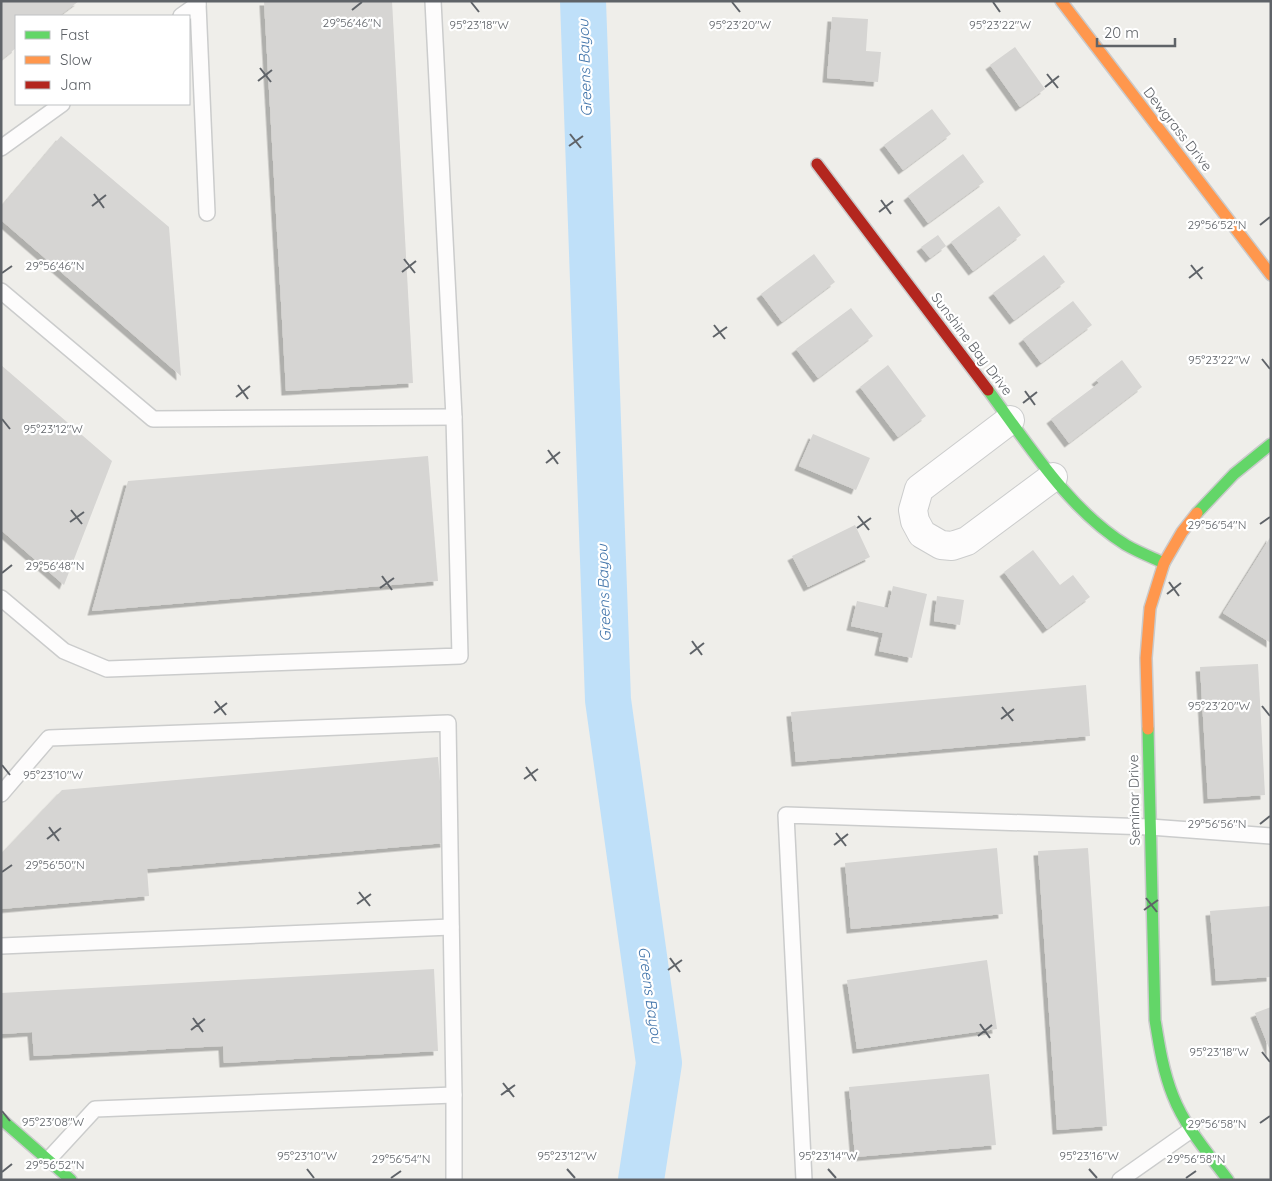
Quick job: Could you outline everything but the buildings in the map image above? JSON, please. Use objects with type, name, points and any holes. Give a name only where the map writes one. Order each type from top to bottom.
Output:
[{"type":"street","name":"Dewgrass Drive","points":[[1061,1],[1271,276]]},
{"type":"street","name":"Sunshine Bay Drive","points":[[817,164],[1062,489],[1090,517],[1111,534],[1135,550],[1164,564]]},
{"type":"street","points":[[1010,420],[919,489],[913,510],[915,521],[922,534],[941,546],[952,546],[967,541],[1053,477]]},
{"type":"street","name":"Seminar Drive","points":[[1228,1180],[1190,1130],[1173,1096],[1162,1061],[1155,1020],[1146,658],[1150,608],[1164,564],[1182,532],[1234,474],[1271,444]]},
{"type":"street","points":[[1,1119],[71,1180]]},
{"type":"lane","points":[[1,598],[64,650],[107,669],[460,656],[454,417],[433,1]]},
{"type":"lane","points":[[182,15],[198,3]]},
{"type":"lane","points":[[198,3],[207,213]]},
{"type":"lane","points":[[1,148],[61,105]]},
{"type":"lane","points":[[1,291],[153,419],[454,417]]},
{"type":"lane","points":[[1,794],[50,738],[448,723],[454,1180]]},
{"type":"lane","points":[[804,1180],[786,815],[1150,827],[1271,836]]},
{"type":"lane","points":[[1,946],[451,927]]},
{"type":"lane","points":[[48,1160],[95,1109],[454,1095]]},
{"type":"lane","points":[[1120,1180],[1190,1130]]},
{"type":"waterway","name":"Greens Bayou","points":[[583,1],[608,700],[659,1063],[641,1180]]},
{"type":"traffic: fast","points":[[988,390],[1050,474],[1086,513],[1126,545],[1164,563]]},
{"type":"traffic: fast","points":[[1197,513],[1234,474],[1271,444]]},
{"type":"traffic: fast","points":[[1148,729],[1155,1020],[1158,1039],[1167,1077],[1178,1107],[1198,1140],[1228,1180]]},
{"type":"traffic: fast","points":[[1,1119],[71,1180]]},
{"type":"traffic: slow","points":[[1061,1],[1271,275]]},
{"type":"traffic: slow","points":[[1148,729],[1146,658],[1150,608],[1164,563],[1182,532],[1197,513]]},
{"type":"traffic: jam","points":[[817,164],[988,390]]}]
